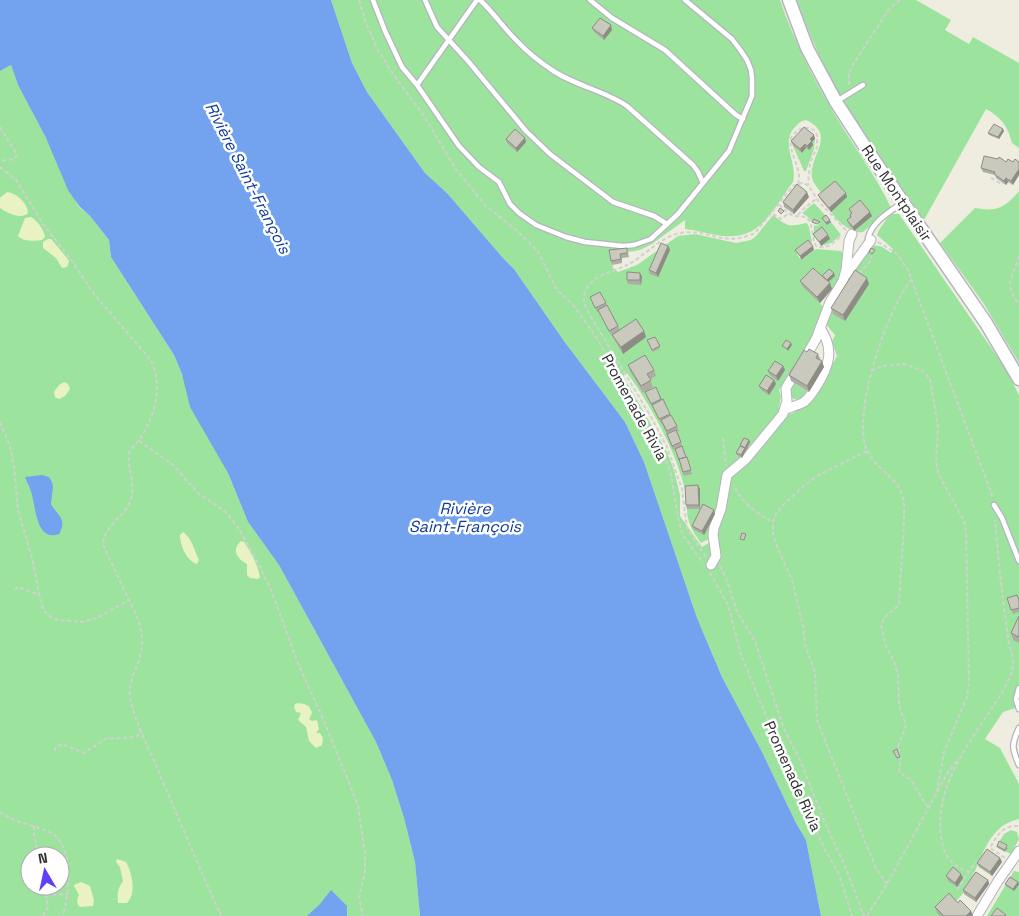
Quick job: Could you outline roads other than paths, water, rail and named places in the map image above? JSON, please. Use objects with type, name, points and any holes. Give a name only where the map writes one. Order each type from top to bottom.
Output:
[{"type":"street","name":"Rue Montplaisir","points":[[789,0],[807,48],[836,102],[986,323],[1019,378]]},
{"type":"street","points":[[844,277],[849,232]]},
{"type":"street","points":[[710,566],[716,556],[714,528],[721,509],[728,474],[746,459],[784,414],[788,384],[810,350],[828,307],[844,277],[865,251],[869,239]]},
{"type":"street","points":[[786,409],[804,402],[810,396],[828,366],[827,343],[820,328]]},
{"type":"street","points":[[977,916],[1019,851]]},
{"type":"lane","points":[[372,0],[397,58],[459,146],[479,167],[499,182],[510,204],[519,213],[536,225],[566,237],[593,243],[623,246],[643,243],[651,239],[678,214],[729,151],[752,96],[752,78],[747,60],[732,39],[685,0]]},
{"type":"lane","points":[[425,0],[437,27],[526,131],[550,154],[613,202],[654,216],[667,224]]},
{"type":"lane","points":[[417,85],[478,0],[516,41],[548,67],[627,106],[693,166],[703,183]]},
{"type":"lane","points":[[590,0],[612,18],[665,50],[736,115],[743,119]]},
{"type":"lane","points":[[836,102],[863,85]]},
{"type":"lane","points":[[869,239],[875,224],[903,202]]},
{"type":"lane","points":[[994,505],[1002,518],[1019,561]]},
{"type":"lane","points":[[1019,688],[1016,699],[1019,709]]},
{"type":"lane","points":[[1019,728],[1013,740],[1012,748],[1019,765]]},
{"type":"water","name":"Rivière Saint-François","points":[[0,0],[331,0],[352,63],[367,92],[425,173],[447,193],[514,269],[564,341],[625,422],[644,462],[697,618],[722,677],[806,840],[821,916],[420,916],[415,862],[404,818],[392,780],[376,742],[279,565],[248,522],[228,473],[190,407],[182,374],[174,355],[111,257],[109,240],[90,216],[79,206],[68,190],[46,138],[18,85],[11,65],[0,71]]},
{"type":"water","points":[[42,475],[49,477],[52,482],[51,504],[62,521],[59,534],[52,535],[42,529],[36,516],[25,477]]},
{"type":"water","points":[[331,890],[347,906],[347,916],[307,916],[320,904]]}]
